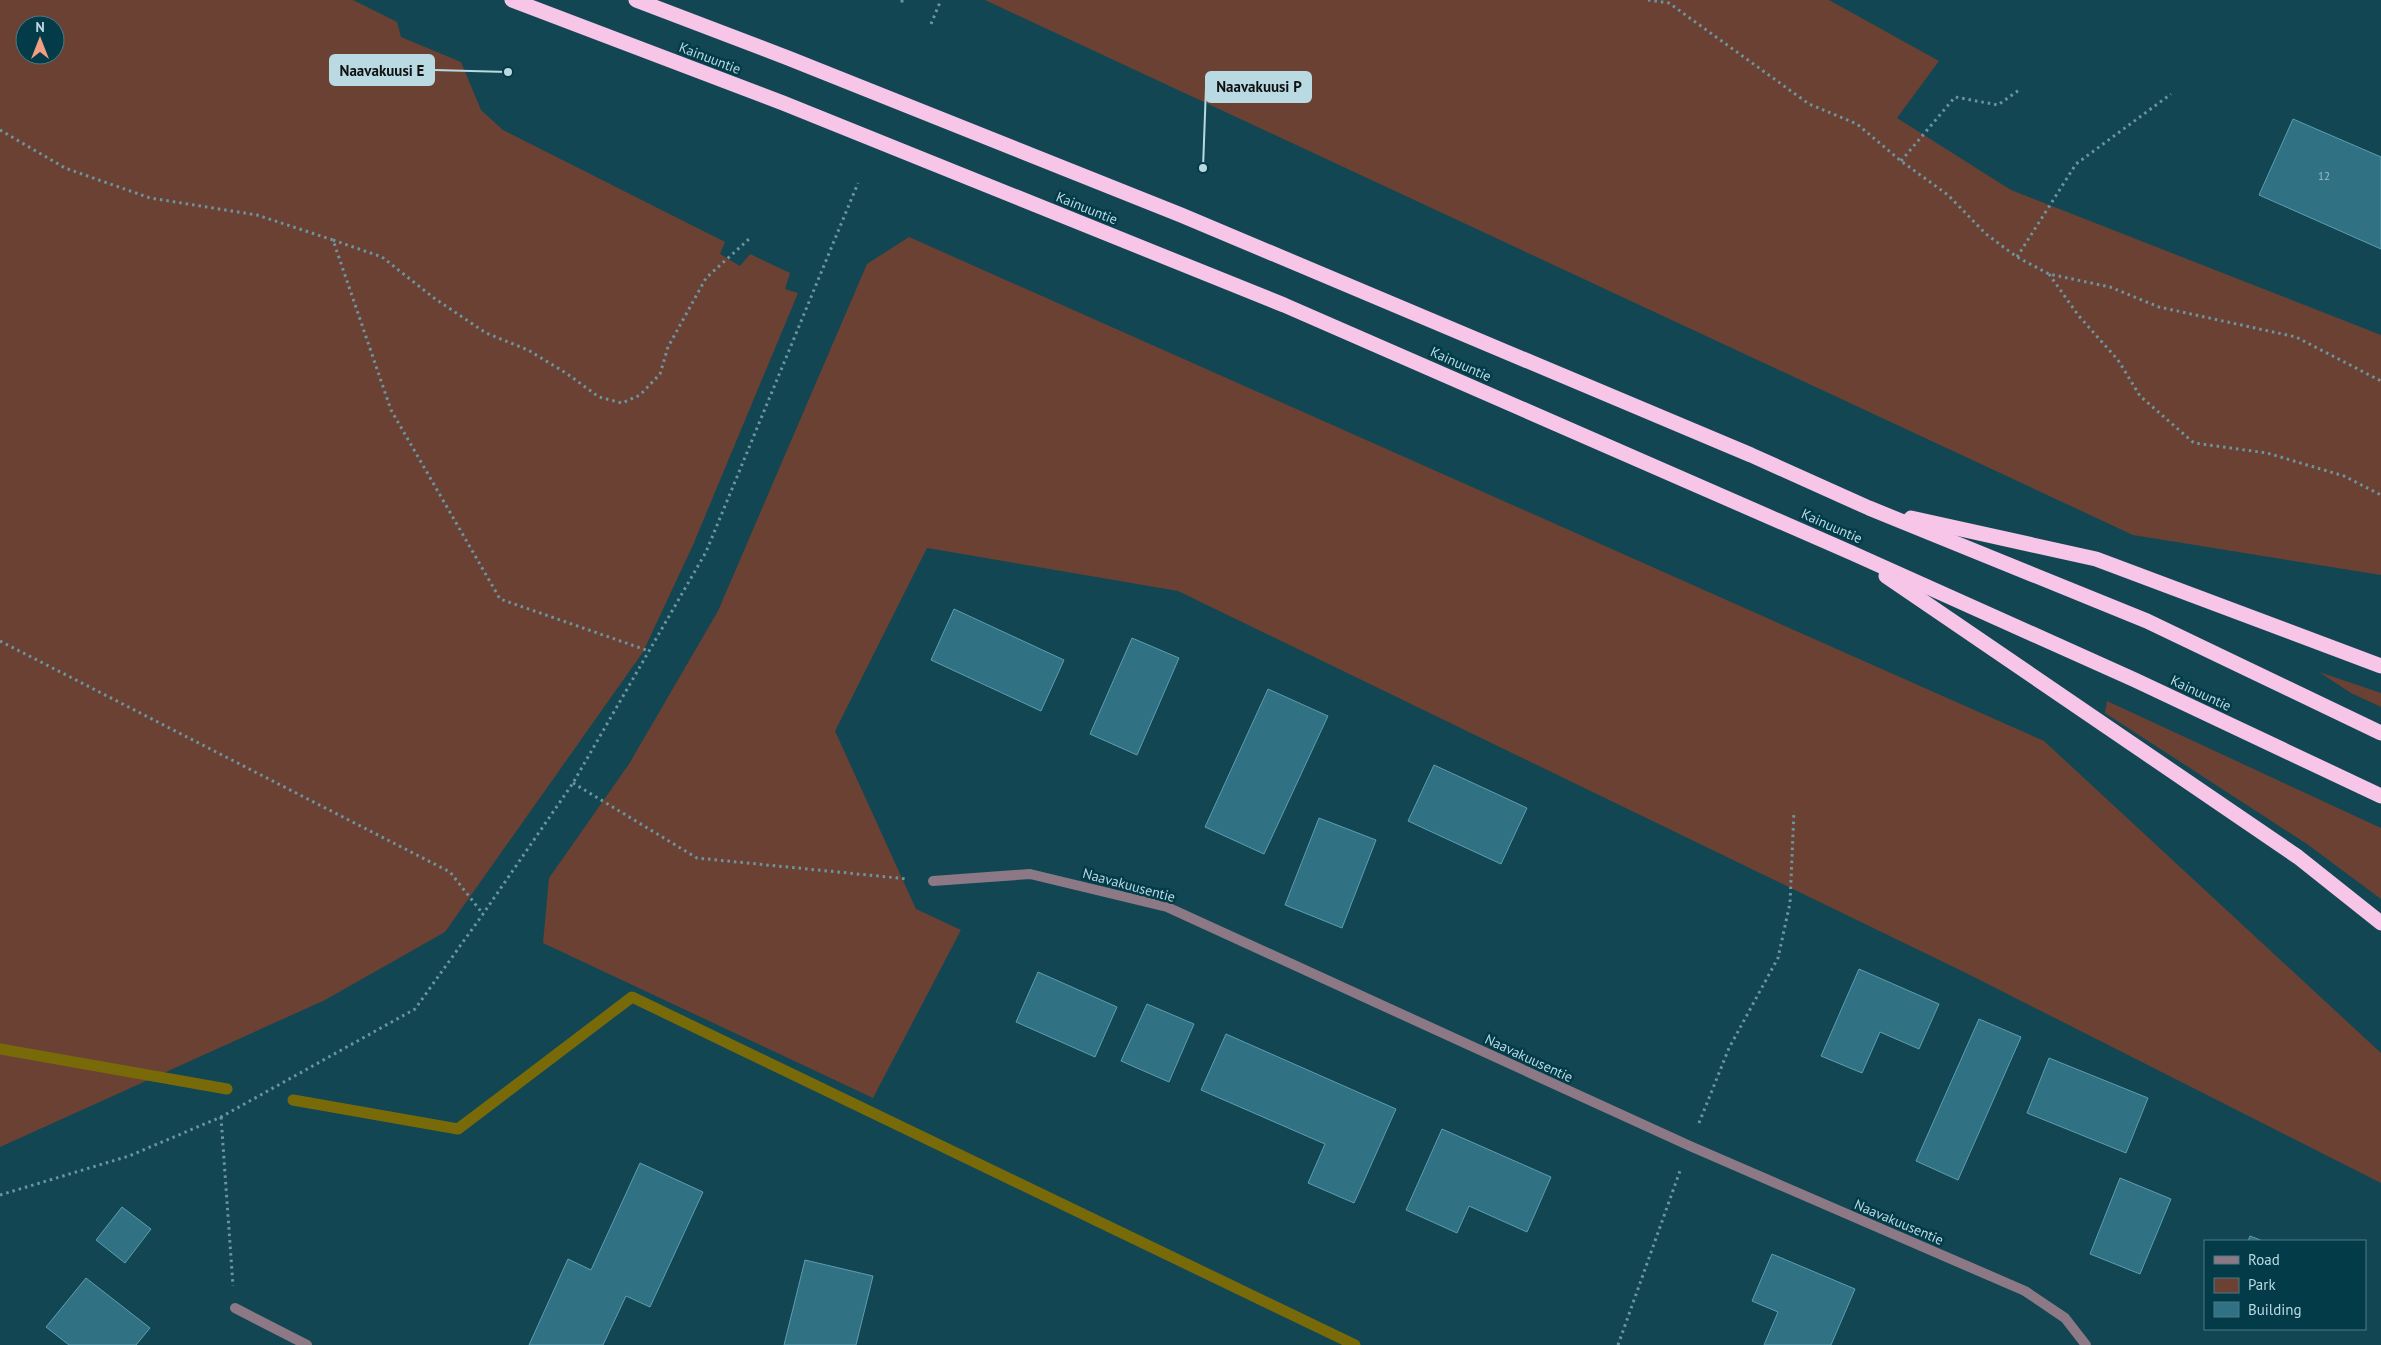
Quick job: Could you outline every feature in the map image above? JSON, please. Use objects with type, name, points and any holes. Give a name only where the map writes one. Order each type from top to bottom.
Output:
[{"type":"highway","name":"Kainuuntie","points":[[512,0],[783,103],[1284,305],[1852,553],[2135,680],[2381,796]]},
{"type":"highway","name":"Kainuuntie","points":[[636,0],[788,58],[1181,215],[1742,451],[1869,508],[2146,621],[2381,733]]},
{"type":"highway","points":[[1869,508],[2096,559],[2381,666]]},
{"type":"highway","points":[[1852,553],[2298,857],[2381,923]]},
{"type":"street","name":"Naavakuusentie","points":[[933,881],[1030,874],[1167,907],[1690,1146],[2025,1291],[2065,1318],[2086,1345]]},
{"type":"street","points":[[234,1308],[307,1345]]},
{"type":"path","points":[[902,0],[902,6]]},
{"type":"path","points":[[931,24],[941,0]]},
{"type":"path","points":[[1648,0],[1669,3],[1809,104],[1857,124],[1901,161],[1948,195],[1986,234],[2017,258],[2049,274],[2110,287],[2159,306],[2296,337],[2381,381]]},
{"type":"path","points":[[1901,161],[1955,97],[1998,105],[2019,90]]},
{"type":"path","points":[[2017,258],[2076,164],[2170,94]]},
{"type":"path","points":[[0,130],[65,168],[150,198],[257,215],[382,257],[434,298],[486,333],[528,350],[566,373],[599,397],[622,403],[640,394],[660,374],[668,347],[706,278],[749,239]]},
{"type":"path","points":[[0,1195],[129,1156],[221,1117],[415,1009],[573,783],[706,552],[858,183]]},
{"type":"path","points":[[332,240],[390,410],[500,599],[649,651]]},
{"type":"path","points":[[2049,274],[2078,315],[2118,360],[2140,396],[2194,443],[2267,453],[2344,476],[2381,495]]},
{"type":"path","points":[[0,641],[450,872],[483,914]]},
{"type":"path","points":[[573,783],[698,858],[933,881]]},
{"type":"path","points":[[1618,1345],[1690,1146],[1729,1048],[1778,958],[1790,903],[1794,811]]},
{"type":"path","points":[[221,1117],[234,1308]]},
{"type":"green space","points":[[0,0],[353,0],[397,22],[401,37],[461,62],[481,110],[503,130],[725,242],[720,254],[740,266],[750,254],[790,273],[785,289],[798,293],[693,545],[643,652],[445,932],[325,1000],[0,1147]]},
{"type":"green space","points":[[985,0],[1829,0],[1939,61],[1897,118],[2011,190],[2381,335],[2381,575],[2133,535]]},
{"type":"green space","points":[[909,237],[2044,741],[2381,1053],[2381,1183],[1966,973],[1178,591],[927,548],[835,731],[916,909],[961,930],[873,1098],[543,943],[549,878],[629,764],[718,611],[867,264]]},
{"type":"green space","points":[[2319,672],[2381,693],[2381,707],[2351,693]]},
{"type":"green space","points":[[2107,701],[2381,828],[2381,899],[2307,844],[2105,713]]},
{"type":"building","points":[[2293,119],[2381,157],[2381,249],[2259,195]]},
{"type":"building","points":[[954,609],[1064,660],[1041,711],[931,660]]},
{"type":"building","points":[[1132,638],[1179,658],[1137,755],[1090,734]]},
{"type":"building","points":[[1268,689],[1328,716],[1264,854],[1205,827]]},
{"type":"building","points":[[1434,765],[1527,808],[1501,864],[1408,821]]},
{"type":"building","points":[[1319,818],[1376,840],[1342,928],[1285,905]]},
{"type":"building","points":[[1859,969],[1939,1004],[1919,1049],[1880,1032],[1862,1073],[1821,1056]]},
{"type":"building","points":[[1038,972],[1117,1007],[1095,1057],[1016,1022]]},
{"type":"building","points":[[1147,1004],[1194,1024],[1169,1082],[1121,1061]]},
{"type":"building","points":[[1979,1019],[2021,1037],[1958,1180],[1916,1161]]},
{"type":"building","points":[[1226,1034],[1396,1109],[1354,1203],[1308,1183],[1325,1144],[1201,1090]]},
{"type":"building","points":[[2049,1058],[2148,1098],[2126,1153],[2027,1113]]},
{"type":"building","points":[[1442,1129],[1551,1177],[1527,1232],[1469,1206],[1457,1233],[1406,1210]]},
{"type":"building","points":[[640,1163],[703,1192],[650,1307],[626,1296],[603,1345],[529,1345],[568,1259],[591,1270]]},
{"type":"building","points":[[2120,1178],[2171,1199],[2140,1274],[2090,1254]]},
{"type":"building","points":[[122,1207],[151,1229],[125,1263],[96,1240]]},
{"type":"building","points":[[2250,1236],[2260,1240],[2248,1240]]},
{"type":"building","points":[[1772,1254],[1855,1289],[1831,1345],[1764,1345],[1778,1312],[1752,1301]]},
{"type":"building","points":[[805,1260],[873,1276],[856,1345],[784,1345]]},
{"type":"building","points":[[86,1278],[150,1328],[136,1345],[69,1345],[46,1327]]},
{"type":"waterway","points":[[293,1100],[458,1129],[632,997],[1355,1345]]},
{"type":"waterway","points":[[0,1049],[227,1089]]},
{"type":"place","name":"Naavakuusi E","points":[[508,72]]},
{"type":"place","name":"Naavakuusi P","points":[[1203,168]]}]
